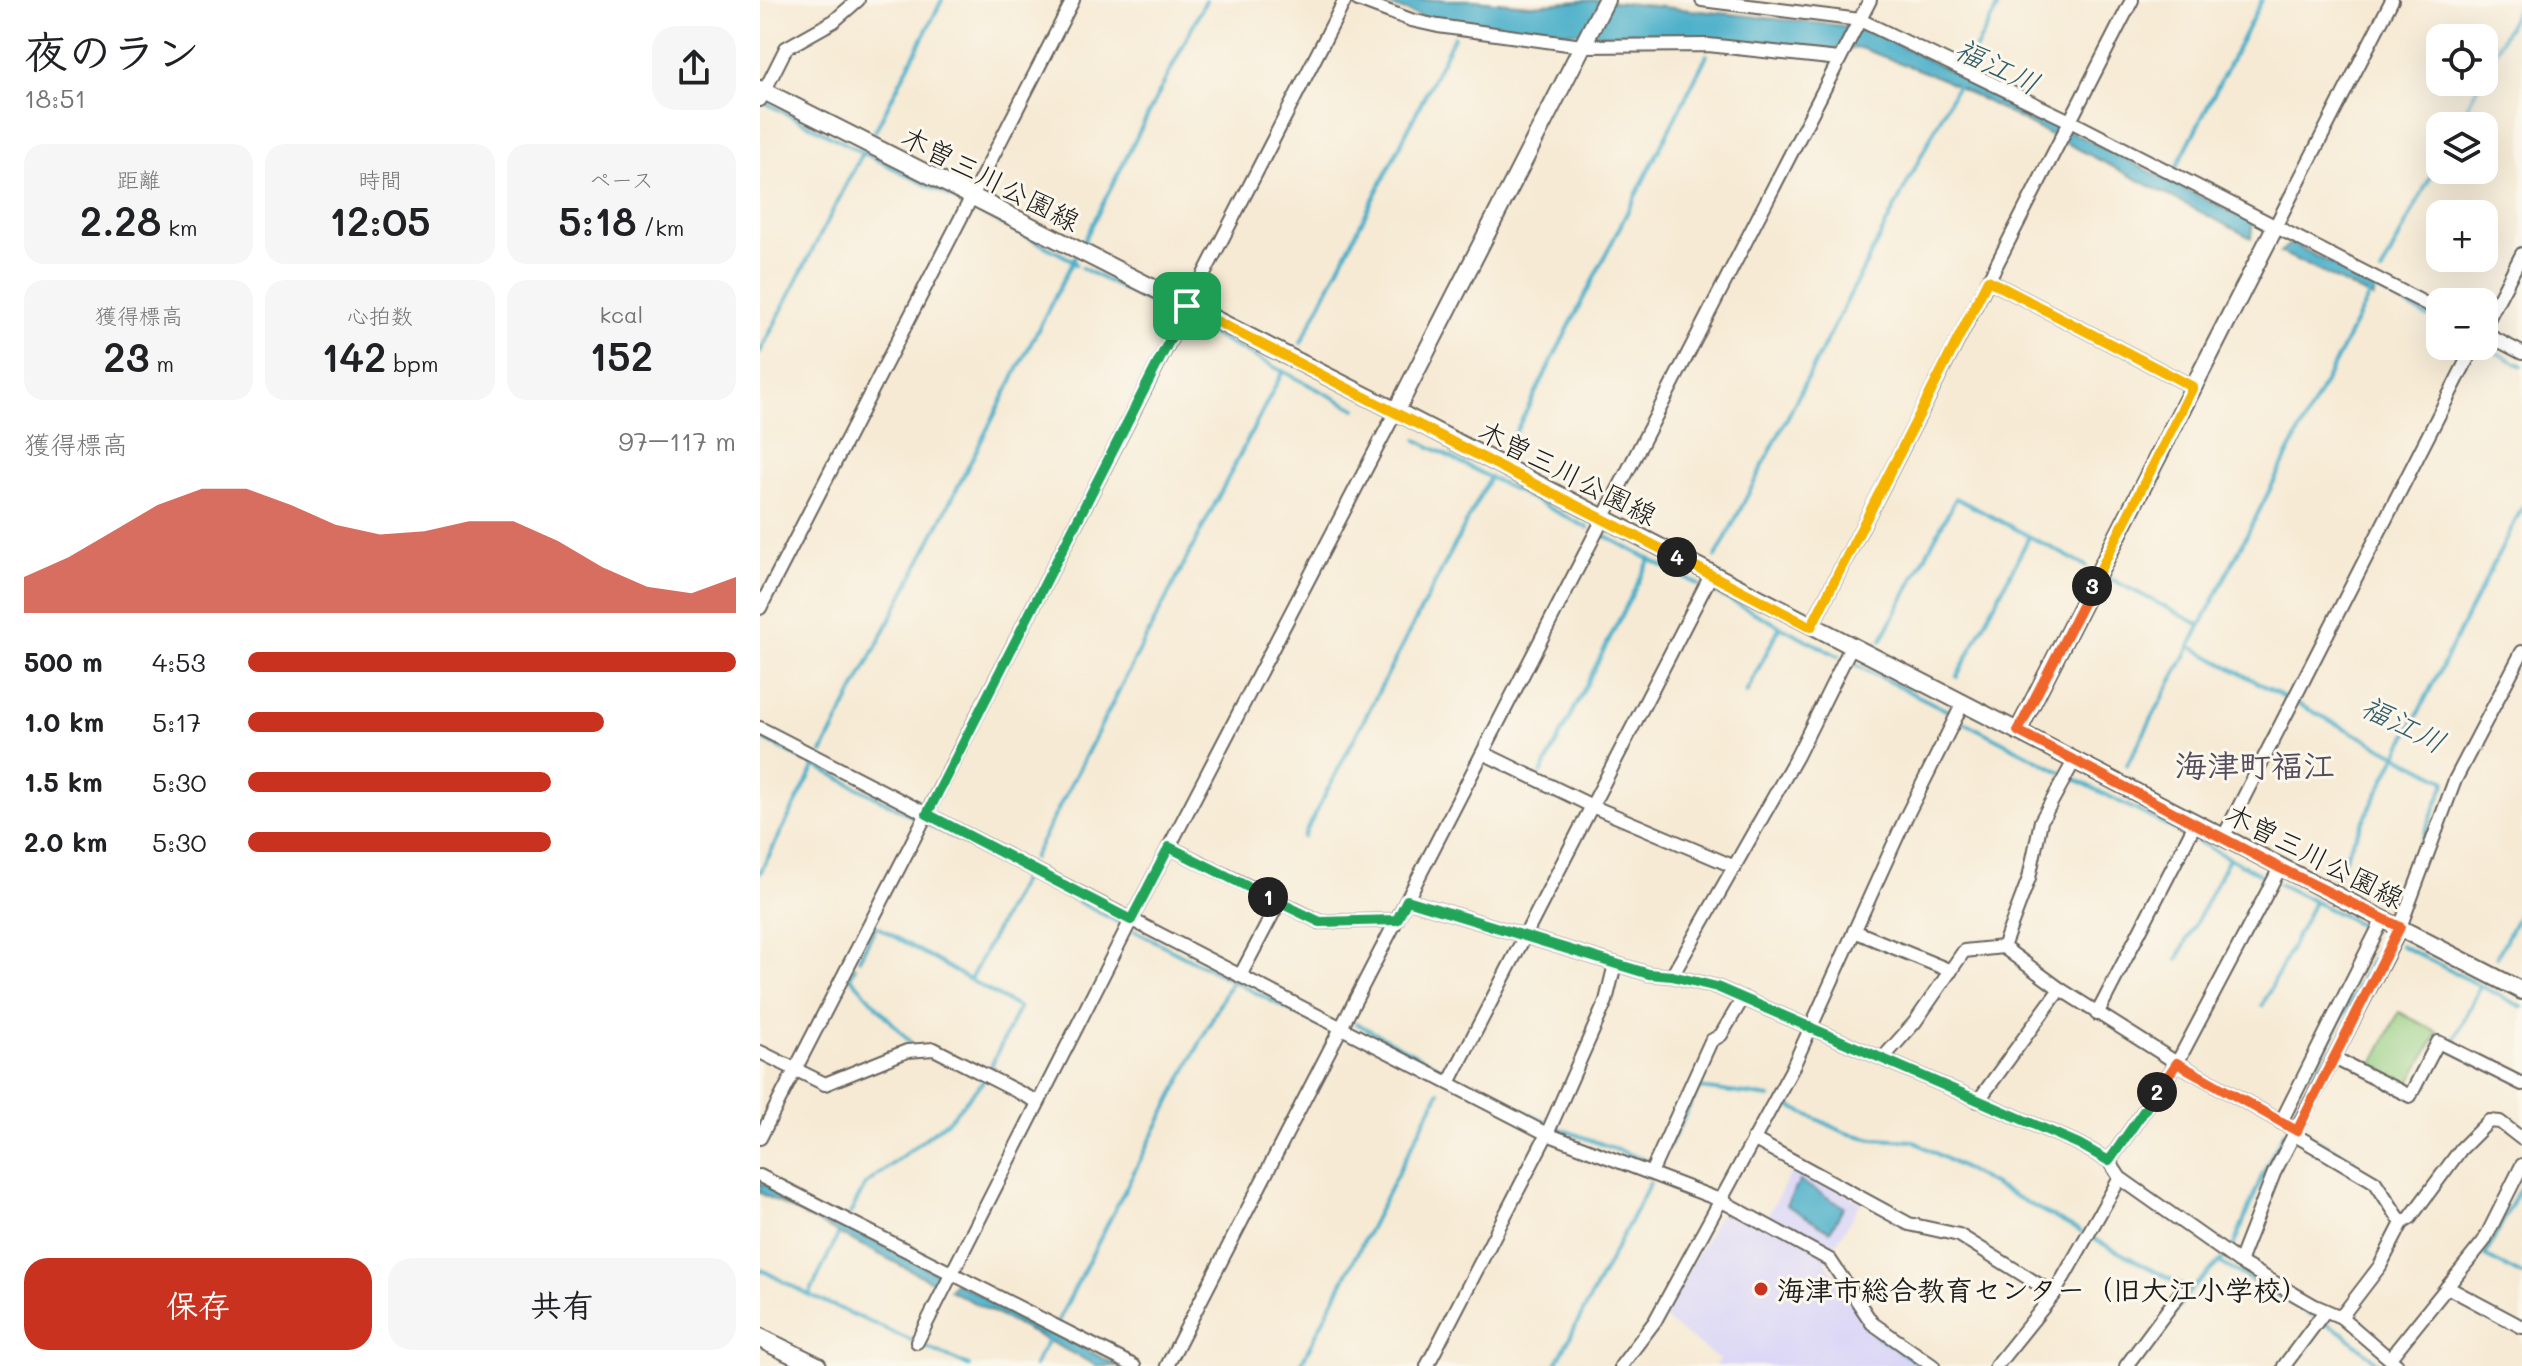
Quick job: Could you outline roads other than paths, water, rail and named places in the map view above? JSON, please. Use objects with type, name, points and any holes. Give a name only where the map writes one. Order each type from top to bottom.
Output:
[{"type":"main road","points":[[1396,411],[1606,0]]},
{"type":"main road","name":"木曽三川公園線","points":[[761,94],[1396,411],[2522,991]]},
{"type":"main road","points":[[2018,731],[2275,227]]},
{"type":"main road","points":[[760,1338],[817,1366]]},
{"type":"street","points":[[761,94],[786,48],[834,21],[858,0]]},
{"type":"street","points":[[760,608],[1073,0]]},
{"type":"street","points":[[760,1138],[1345,0]]},
{"type":"street","points":[[1358,0],[1411,20],[1438,26],[1583,43],[1708,45],[1840,57]]},
{"type":"street","points":[[1702,0],[1858,23],[2068,124],[2426,304]]},
{"type":"street","points":[[1167,1366],[1870,0]]},
{"type":"street","points":[[1811,627],[2132,0]]},
{"type":"street","points":[[2275,227],[2392,0]]},
{"type":"street","points":[[2498,300],[2522,254]]},
{"type":"street","points":[[1988,280],[2193,387]]},
{"type":"street","points":[[2498,340],[2522,353]]},
{"type":"street","points":[[2223,838],[2467,360]]},
{"type":"street","points":[[917,1342],[1131,920],[1396,411]]},
{"type":"street","points":[[1449,1083],[1711,575]]},
{"type":"street","points":[[1672,976],[1797,756],[1851,647]]},
{"type":"street","points":[[2239,1262],[2274,1173],[2400,927],[2455,780],[2522,652]]},
{"type":"street","points":[[1621,1366],[1655,1321],[1811,1028],[1906,817],[1963,703]]},
{"type":"street","points":[[760,728],[1547,1134],[1720,1200],[1830,1260],[1872,1323],[1933,1366]]},
{"type":"street","points":[[1483,753],[1594,807],[1735,867]]},
{"type":"street","points":[[2003,947],[2029,878],[2041,821],[2074,761]]},
{"type":"street","points":[[2097,1014],[2195,824]]},
{"type":"street","points":[[1169,847],[1320,922],[1397,920]]},
{"type":"street","points":[[2109,1161],[2177,1063],[2280,868]]},
{"type":"street","points":[[1407,900],[1649,974],[1717,987],[2079,1144],[2109,1161],[2120,1178],[2239,1262],[2341,1317],[2394,1362],[2484,1241],[2522,1165]]},
{"type":"street","points":[[1240,976],[1279,902]]},
{"type":"street","points":[[2281,1122],[2383,919]]},
{"type":"street","points":[[1854,931],[1951,971]]},
{"type":"street","points":[[1883,1058],[1915,1022],[1964,951],[2003,947],[2097,1014],[2281,1122],[2375,1182],[2402,1223]]},
{"type":"street","points":[[1427,1366],[1547,1134],[1606,1001],[1615,964]]},
{"type":"street","points":[[1978,1101],[2060,989]]},
{"type":"street","points":[[1651,1173],[1711,1041],[1721,1035],[1743,998]]},
{"type":"street","points":[[2334,1058],[2410,1096],[2438,1042],[2522,1084]]},
{"type":"street","points":[[760,1052],[825,1084],[907,1051],[934,1049],[1038,1102]]},
{"type":"street","points":[[2341,1317],[2380,1266],[2402,1223],[2410,1218],[2461,1149],[2489,1121],[2500,1122],[2522,1139]]},
{"type":"street","points":[[1753,1139],[1909,1224],[1959,1235],[2054,1294]]},
{"type":"street","points":[[760,1176],[1134,1366]]},
{"type":"street","points":[[1996,1366],[2054,1294],[2120,1178]]},
{"type":"street","points":[[2447,1287],[2522,1327]]},
{"type":"street","points":[[2126,1366],[2181,1292]]},
{"type":"street","points":[[2284,1366],[2325,1311]]},
{"type":"water","points":[[1372,0],[1472,0],[1531,5],[1596,0],[1845,26],[1872,32],[2253,223],[2251,238],[1940,78],[1861,48],[1830,49],[1508,28],[1430,19]]},
{"type":"water","points":[[2291,243],[2377,287],[2373,298],[2280,252]]},
{"type":"water","points":[[1800,1181],[1844,1207],[1830,1231],[1786,1205]]},
{"type":"water","points":[[760,1182],[942,1276],[939,1285],[760,1193]]},
{"type":"water","points":[[955,1282],[1118,1366],[1097,1366],[949,1290]]},
{"type":"waterway","points":[[875,131],[942,0]]},
{"type":"waterway","points":[[1084,241],[1206,0]]},
{"type":"waterway","points":[[1969,62],[2001,0]]},
{"type":"waterway","points":[[2176,168],[2262,0]]},
{"type":"waterway","points":[[2498,46],[2522,0]]},
{"type":"waterway","points":[[1301,343],[1454,37]]},
{"type":"waterway","points":[[1508,447],[1707,55]]},
{"type":"waterway","points":[[1716,557],[1962,76]]},
{"type":"waterway","points":[[2464,112],[2473,96]]},
{"type":"waterway","points":[[766,103],[962,203]]},
{"type":"waterway","points":[[760,352],[863,152]]},
{"type":"waterway","points":[[2381,273],[2427,184]]},
{"type":"waterway","points":[[973,209],[1074,261],[1076,265]]},
{"type":"waterway","points":[[822,753],[1075,257]]},
{"type":"waterway","points":[[1082,268],[1175,316]]},
{"type":"waterway","name":"福江川","points":[[2286,698],[2190,646],[2374,286]]},
{"type":"waterway","points":[[2373,292],[2378,290],[2426,316]]},
{"type":"waterway","points":[[1187,322],[1356,409]]},
{"type":"waterway","points":[[2498,353],[2522,366]]},
{"type":"waterway","points":[[1033,858],[1283,371]]},
{"type":"waterway","points":[[1417,440],[1588,528]]},
{"type":"waterway","points":[[1303,837],[1490,477]]},
{"type":"waterway","points":[[1881,641],[1956,498],[2086,566]]},
{"type":"waterway","points":[[2335,877],[2522,508]]},
{"type":"waterway","points":[[1601,534],[1699,585]]},
{"type":"waterway","points":[[1957,677],[2029,537]]},
{"type":"waterway","points":[[1541,774],[1650,559]]},
{"type":"waterway","points":[[2111,579],[2200,625]]},
{"type":"waterway","points":[[1710,590],[1838,656]]},
{"type":"waterway","points":[[1746,693],[1780,626]]},
{"type":"waterway","points":[[2127,765],[2190,647]]},
{"type":"waterway","points":[[1850,662],[1948,711]]},
{"type":"waterway","name":"福江川","points":[[2298,704],[2446,781],[2395,906]]},
{"type":"waterway","points":[[1964,722],[2061,772]]},
{"type":"waterway","points":[[760,737],[805,761]]},
{"type":"waterway","points":[[760,873],[817,762]]},
{"type":"waterway","points":[[812,764],[916,818]]},
{"type":"waterway","points":[[2071,777],[2183,834]]},
{"type":"waterway","points":[[929,825],[1122,924]]},
{"type":"waterway","points":[[2195,840],[2267,878]]},
{"type":"waterway","points":[[2177,960],[2229,858]]},
{"type":"waterway","points":[[988,1072],[1019,1008],[970,980],[1025,874]]},
{"type":"waterway","points":[[2279,884],[2371,930]]},
{"type":"waterway","points":[[2262,1006],[2314,902]]},
{"type":"waterway","points":[[2497,957],[2522,908]]},
{"type":"waterway","points":[[859,959],[876,926],[970,980]]},
{"type":"waterway","points":[[1135,931],[1325,1028]]},
{"type":"waterway","name":"福江川","points":[[2289,1122],[2386,931]]},
{"type":"waterway","points":[[2400,945],[2522,1007]]},
{"type":"waterway","points":[[855,967],[850,977],[910,1042]]},
{"type":"waterway","points":[[1058,1321],[1232,980]]},
{"type":"waterway","points":[[2439,1036],[2453,1043],[2480,987]]},
{"type":"waterway","points":[[1356,1023],[1448,1072]]},
{"type":"waterway","points":[[1461,1079],[1546,1122]]},
{"type":"waterway","points":[[850,1214],[865,1185],[949,1120],[984,1080]]},
{"type":"waterway","points":[[1669,1146],[1699,1088],[1770,1097]]},
{"type":"waterway","points":[[1300,1366],[1439,1092]]},
{"type":"waterway","points":[[1781,1102],[1846,1133],[1873,1139],[1913,1141],[2081,1232]]},
{"type":"waterway","points":[[1558,1128],[1648,1161]]},
{"type":"waterway","name":"福江川","points":[[2233,1247],[2263,1173],[2284,1132]]},
{"type":"waterway","points":[[2306,1134],[2353,1159]]},
{"type":"waterway","points":[[1555,1366],[1650,1183]]},
{"type":"waterway","points":[[2522,1184],[2485,1256],[2522,1275]]},
{"type":"waterway","points":[[809,1295],[838,1235]]},
{"type":"waterway","points":[[2092,1238],[2191,1290]]},
{"type":"waterway","name":"福江川","points":[[2224,1258],[2219,1262],[2312,1315]]},
{"type":"waterway","points":[[2135,1366],[2191,1290],[2219,1262]]},
{"type":"waterway","points":[[760,1269],[809,1295],[969,1366]]},
{"type":"waterway","name":"福江川","points":[[2326,1323],[2344,1334],[2381,1366]]},
{"type":"waterway","points":[[1034,1366],[1052,1332]]},
{"type":"waterway","points":[[1875,1334],[1922,1366]]},
{"type":"place","name":"海津市総合教育センター（旧大江小学校）","points":[[1761,1289]]},
{"type":"district","name":"海津町福江","points":[[2255,764]]}]
